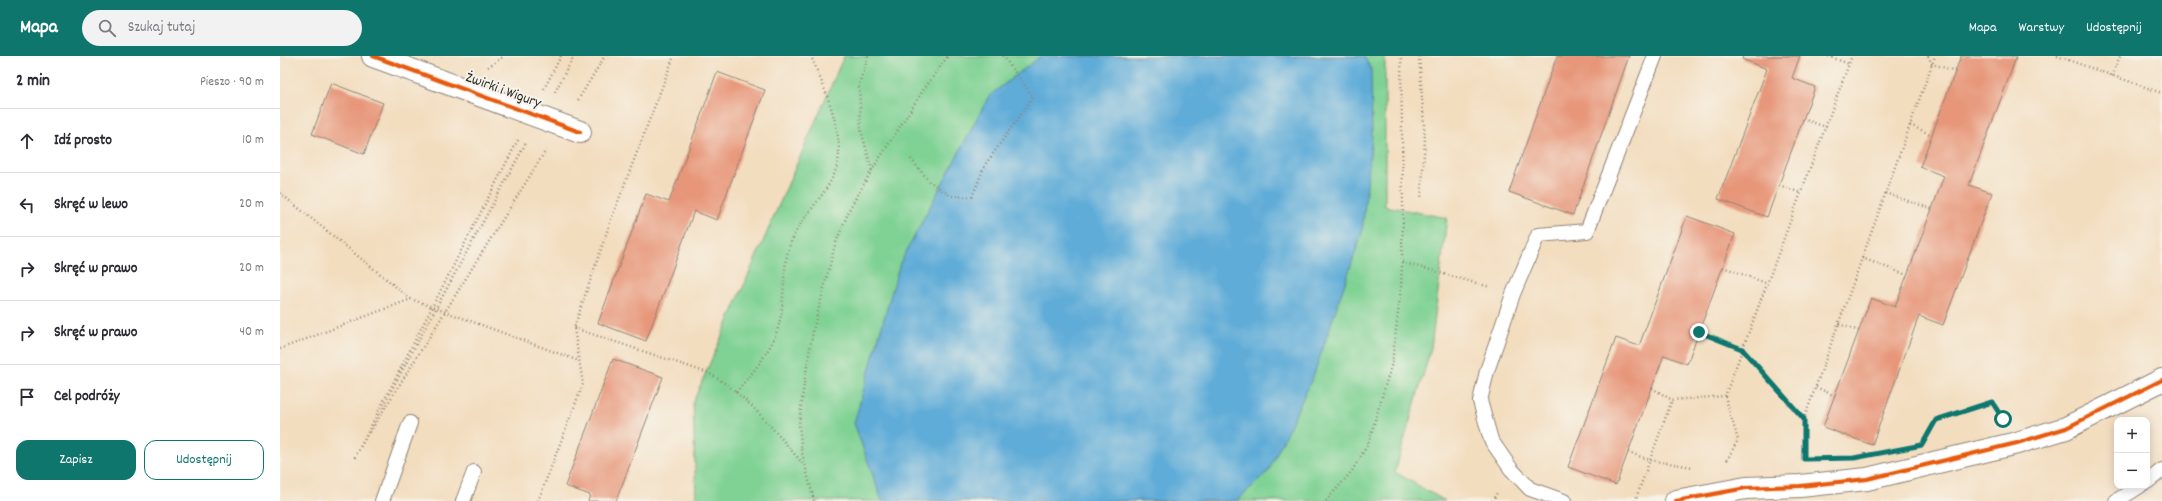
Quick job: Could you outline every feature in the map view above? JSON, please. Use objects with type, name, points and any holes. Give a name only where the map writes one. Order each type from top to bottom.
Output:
[{"type":"street","name":"Żwirki i Wigury","points":[[373,56],[580,132]]},
{"type":"street","points":[[1675,501],[1746,488],[1800,486],[1867,479],[2017,444],[2066,428],[2162,380]]},
{"type":"lane","points":[[1564,501],[1530,489],[1511,469],[1491,440],[1480,401],[1487,371],[1514,294],[1538,235],[1587,231],[1654,56]]},
{"type":"lane","points":[[382,501],[410,423]]},
{"type":"lane","points":[[2150,480],[2162,470]]},
{"type":"lane","points":[[463,501],[474,472]]},
{"type":"lane","points":[[2116,501],[2135,489]]},
{"type":"path","points":[[543,91],[561,56]]},
{"type":"path","points":[[551,97],[574,56]]},
{"type":"path","points":[[576,103],[605,56]]},
{"type":"path","points":[[538,501],[583,384],[574,328],[612,217],[674,56]]},
{"type":"path","points":[[736,392],[753,372],[775,339],[781,315],[784,270],[791,242],[832,180],[839,153],[834,116],[812,56]]},
{"type":"path","points":[[868,56],[859,84],[861,130],[872,170]]},
{"type":"path","points":[[813,500],[805,467],[800,424],[804,384],[813,331],[835,245],[850,208],[872,170],[924,89],[948,56]]},
{"type":"path","points":[[911,159],[929,181],[952,196],[972,197],[985,165],[1033,97],[1003,56]]},
{"type":"path","points":[[1326,501],[1352,471],[1368,444],[1392,363],[1402,288],[1404,209],[1401,56]]},
{"type":"path","points":[[1419,56],[1424,139],[1421,198]]},
{"type":"path","points":[[1828,56],[1849,64]]},
{"type":"path","points":[[1724,465],[1738,440],[1725,396],[1852,56]]},
{"type":"path","points":[[1928,56],[1932,64],[1956,71]]},
{"type":"path","points":[[1804,459],[1804,419],[1935,56]]},
{"type":"path","points":[[2057,56],[2162,93]]},
{"type":"path","points":[[2112,76],[2120,56]]},
{"type":"path","points":[[1803,119],[1826,126]]},
{"type":"path","points":[[1910,125],[1932,135]]},
{"type":"path","points":[[355,457],[521,133]]},
{"type":"path","points":[[355,457],[529,139]]},
{"type":"path","points":[[355,457],[546,150]]},
{"type":"path","points":[[1779,185],[1801,193]]},
{"type":"path","points":[[280,193],[411,299],[579,361]]},
{"type":"path","points":[[1885,193],[1932,209]]},
{"type":"path","points":[[1862,258],[1907,275]]},
{"type":"path","points":[[1402,262],[1514,294]]},
{"type":"path","points":[[1723,267],[1766,283]]},
{"type":"path","points":[[280,349],[411,299]]},
{"type":"path","points":[[1839,324],[1859,331]]},
{"type":"path","points":[[574,328],[708,373],[725,382],[784,441],[805,467]]},
{"type":"path","points":[[1699,332],[1742,349],[1804,419]]},
{"type":"path","points":[[1816,387],[1835,396]]},
{"type":"path","points":[[1652,388],[1672,400],[1725,396]]},
{"type":"path","points":[[1635,501],[1672,400]]},
{"type":"path","points":[[1926,439],[1936,420],[1992,402],[2003,419]]},
{"type":"path","points":[[1628,452],[1649,460]]},
{"type":"green space","points":[[844,56],[1385,56],[1385,206],[1447,218],[1431,348],[1395,472],[1445,501],[696,501],[693,402]]},
{"type":"water","points":[[1041,56],[1364,56],[1371,69],[1372,135],[1362,233],[1313,377],[1268,472],[1236,501],[882,501],[854,423],[900,263],[989,96]]},
{"type":"building","points":[[1557,56],[1629,56],[1573,215],[1509,192]]},
{"type":"building","points":[[1743,56],[1800,56],[1792,78],[1815,87],[1767,217],[1718,199],[1767,69],[1742,59]]},
{"type":"building","points":[[1961,56],[2011,56],[2016,58],[1969,185],[1992,193],[1943,325],[1919,316],[1872,445],[1823,427],[1871,298],[1895,307],[1932,209],[1944,176],[1920,167]]},
{"type":"building","points":[[717,72],[765,90],[717,220],[694,211],[646,341],[598,323],[646,194],[669,202]]},
{"type":"building","points":[[331,83],[383,103],[364,154],[312,134]]},
{"type":"building","points":[[1687,216],[1735,234],[1687,364],[1664,355],[1616,485],[1568,467],[1616,338],[1639,346]]},
{"type":"building","points":[[613,359],[663,377],[616,501],[588,501],[590,495],[565,486]]},
{"type":"cycle path","points":[[373,56],[580,132]]},
{"type":"cycle path","points":[[1676,501],[1746,488],[1800,486],[1867,479],[2017,443],[2066,428],[2162,380]]},
{"type":"route","points":[[1699,332],[1742,349],[1804,419],[1804,459],[1854,458],[1922,445],[1936,420],[1992,402],[1997,407],[2003,419]]}]
